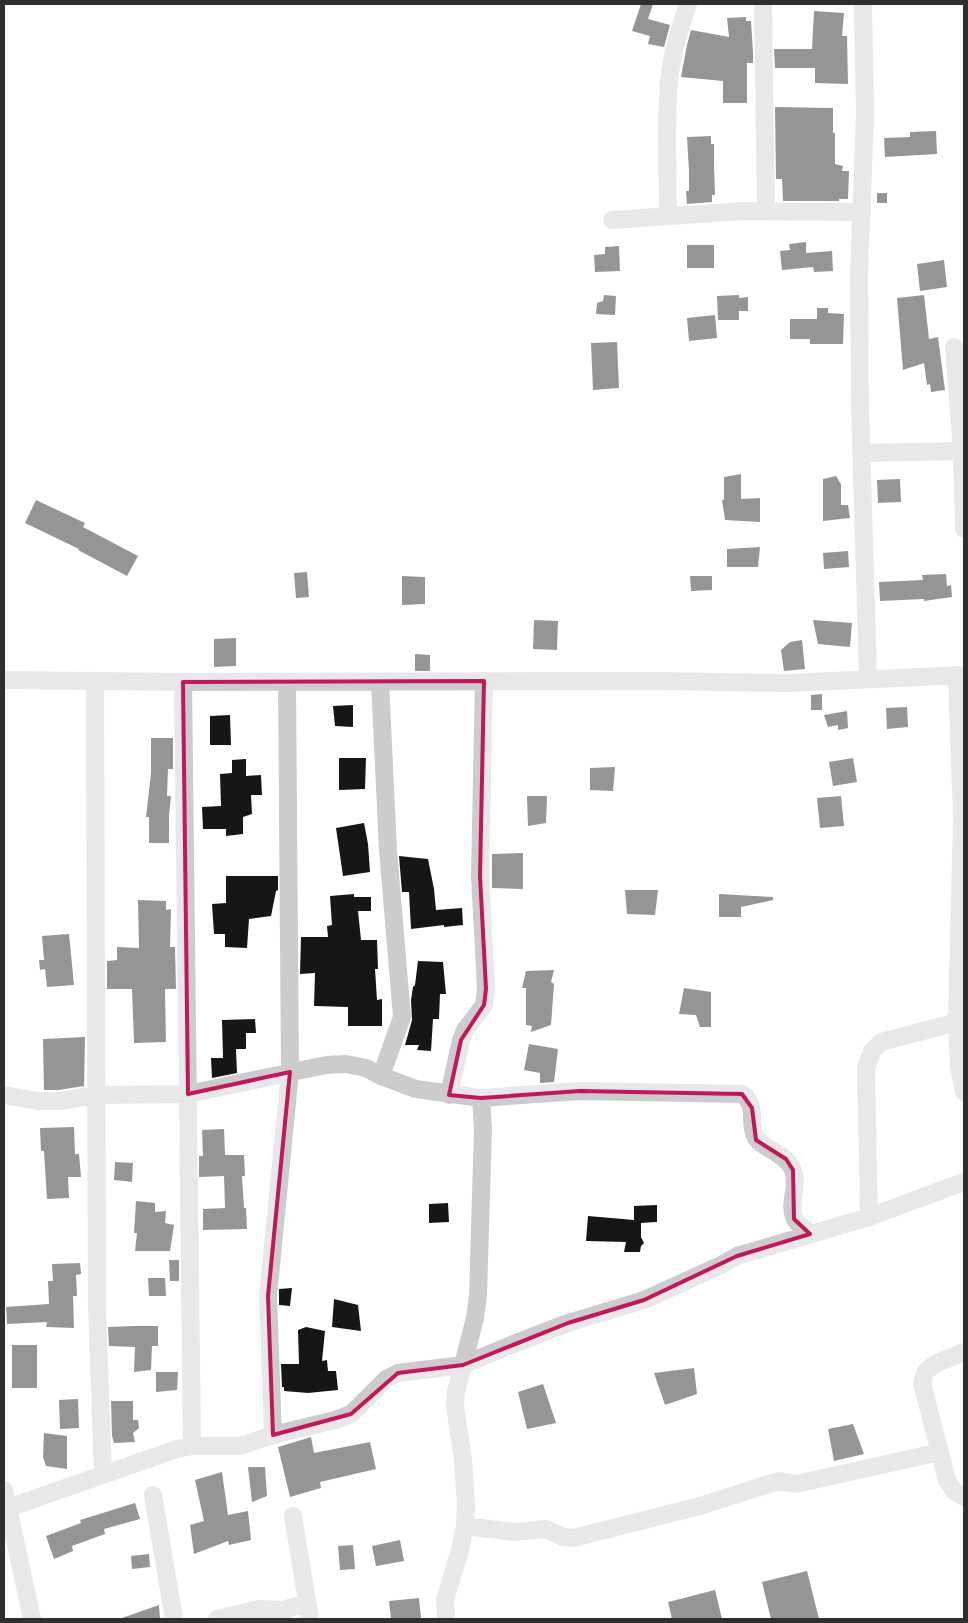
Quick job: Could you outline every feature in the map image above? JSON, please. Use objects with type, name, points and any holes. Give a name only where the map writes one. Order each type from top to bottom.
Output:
[{"type":"street","points":[[668,216],[666,123],[669,80],[679,33],[688,4]]},
{"type":"street","points":[[763,4],[766,212]]},
{"type":"street","points":[[863,4],[865,116],[859,273],[868,679]]},
{"type":"street","points":[[612,220],[766,212],[862,212]]},
{"type":"street","points":[[954,347],[962,451],[964,529]]},
{"type":"street","points":[[862,453],[962,451]]},
{"type":"street","points":[[4,680],[380,682],[659,680],[788,683],[961,675],[962,817],[958,1022],[959,1066],[964,1092]]},
{"type":"street","points":[[95,681],[97,1307],[103,1474]]},
{"type":"street","points":[[449,1095],[461,1040],[465,1030],[484,1005],[486,989],[480,876],[484,681]]},
{"type":"street","points":[[183,682],[192,1446]]},
{"type":"street","points":[[273,1435],[268,1296],[290,1072],[287,682]]},
{"type":"street","points":[[380,682],[388,850],[402,1018],[381,1076]]},
{"type":"street","points":[[869,1217],[866,1068],[872,1051],[881,1042],[958,1022]]},
{"type":"street","points":[[4,1096],[60,1102],[96,1095],[188,1094],[326,1065],[346,1064],[366,1068],[381,1076],[416,1089],[481,1098],[580,1091],[742,1094],[748,1098],[752,1108],[753,1133],[756,1140],[786,1159],[793,1170],[796,1186],[792,1211],[794,1219],[810,1234]]},
{"type":"street","points":[[446,1619],[444,1600],[460,1550],[465,1526],[464,1469],[455,1406],[456,1392],[475,1318],[478,1295],[483,1129],[481,1098]]},
{"type":"street","points":[[32,1619],[5,1498],[103,1474],[177,1449],[192,1446],[240,1446],[273,1435],[335,1420],[351,1414],[386,1379],[398,1372],[463,1365],[568,1323],[644,1300],[737,1256],[869,1217],[964,1182]]},
{"type":"street","points":[[964,1352],[934,1364],[926,1371],[922,1383],[947,1480],[954,1491],[964,1497]]},
{"type":"street","points":[[465,1526],[514,1532],[546,1529],[573,1538],[700,1506],[772,1483],[795,1484],[940,1452]]},
{"type":"street","points":[[153,1495],[174,1619]]},
{"type":"street","points":[[216,1619],[259,1609],[309,1611],[293,1516]]},
{"type":"highlighted area","points":[[484,681],[480,876],[486,989],[484,1005],[461,1040],[449,1095],[481,1098],[580,1091],[742,1094],[752,1108],[756,1140],[786,1159],[793,1170],[794,1219],[810,1234],[737,1256],[644,1300],[568,1323],[463,1365],[398,1373],[351,1414],[273,1435],[268,1296],[290,1072],[188,1094],[183,682]]},
{"type":"building","points":[[641,4],[653,4],[648,19],[670,25],[664,47],[648,44],[650,36],[632,31]]},
{"type":"building","points":[[814,11],[844,13],[842,36],[847,36],[848,84],[815,83],[815,68],[775,68],[774,49],[812,49]]},
{"type":"building","points":[[746,17],[746,21],[751,21],[753,52],[753,63],[747,63],[747,103],[723,103],[723,81],[681,77],[691,30],[729,37],[727,18]]},
{"type":"building","points":[[775,107],[833,108],[835,164],[843,166],[842,171],[849,171],[848,199],[839,199],[839,201],[783,201],[782,179],[776,179]]},
{"type":"building","points":[[936,131],[937,154],[885,157],[884,138],[910,137],[910,132]]},
{"type":"building","points":[[711,136],[711,144],[714,144],[715,195],[712,195],[712,202],[687,204],[686,191],[689,191],[689,171],[687,137]]},
{"type":"building","points":[[877,193],[887,193],[887,203],[877,203]]},
{"type":"building","points":[[806,242],[806,253],[832,251],[833,271],[814,272],[813,267],[782,270],[780,251],[790,250],[789,244]]},
{"type":"building","points":[[687,245],[714,245],[714,268],[687,268]]},
{"type":"building","points":[[619,246],[620,271],[595,272],[594,255],[605,254],[605,247]]},
{"type":"building","points":[[944,260],[947,287],[920,291],[917,264]]},
{"type":"building","points":[[604,295],[616,296],[615,315],[596,314],[597,303],[603,301]]},
{"type":"building","points":[[739,295],[739,298],[748,297],[748,311],[739,311],[739,320],[718,320],[717,296]]},
{"type":"building","points":[[924,295],[929,339],[938,337],[945,390],[931,392],[930,384],[927,385],[924,363],[903,370],[897,298]]},
{"type":"building","points":[[817,308],[828,308],[828,313],[844,314],[843,344],[810,344],[810,339],[790,339],[790,319],[817,319]]},
{"type":"building","points":[[715,315],[717,338],[689,341],[687,318]]},
{"type":"building","points":[[617,342],[619,388],[593,390],[591,343]]},
{"type":"building","points":[[741,474],[741,499],[760,498],[760,522],[725,520],[722,500],[724,500],[724,477]]},
{"type":"building","points":[[836,476],[841,484],[841,505],[848,505],[850,518],[823,521],[823,479]]},
{"type":"building","points":[[900,479],[901,502],[878,503],[877,480]]},
{"type":"building","points":[[36,500],[85,523],[83,527],[138,556],[127,576],[79,549],[25,523]]},
{"type":"building","points":[[760,547],[758,567],[727,567],[727,549]]},
{"type":"building","points":[[848,551],[849,567],[824,569],[823,553]]},
{"type":"building","points":[[307,572],[309,597],[296,598],[294,573]]},
{"type":"building","points":[[946,574],[947,586],[951,585],[952,597],[924,601],[924,599],[880,601],[879,582],[923,580],[922,575]]},
{"type":"building","points":[[402,576],[425,577],[425,604],[402,605]]},
{"type":"building","points":[[690,576],[712,576],[712,590],[691,591]]},
{"type":"building","points":[[534,620],[558,621],[557,650],[533,649]]},
{"type":"building","points":[[813,620],[852,623],[850,647],[818,644]]},
{"type":"building","points":[[236,638],[236,666],[214,667],[214,639]]},
{"type":"building","points":[[802,640],[805,669],[784,671],[781,650],[790,642]]},
{"type":"building","points":[[415,654],[430,655],[430,671],[415,671]]},
{"type":"building","points":[[822,694],[822,710],[811,710],[811,695]]},
{"type":"building","points":[[353,705],[353,727],[335,726],[333,706]]},
{"type":"building","points":[[907,707],[908,727],[887,729],[886,708]]},
{"type":"building","points":[[847,711],[848,728],[838,730],[838,725],[828,727],[824,715]]},
{"type":"building","points":[[230,715],[231,745],[210,745],[210,716]]},
{"type":"building","points":[[151,738],[173,738],[173,769],[168,769],[167,796],[171,796],[169,843],[149,843],[149,817],[146,817],[151,773]]},
{"type":"building","points":[[339,758],[366,758],[365,789],[339,790]]},
{"type":"building","points":[[853,758],[857,782],[833,786],[829,762]]},
{"type":"building","points":[[246,759],[246,776],[261,775],[262,795],[251,795],[252,814],[243,817],[243,834],[226,836],[226,829],[203,829],[202,807],[221,806],[220,774],[232,773],[232,760]]},
{"type":"building","points":[[615,767],[613,791],[590,790],[590,768]]},
{"type":"building","points":[[527,796],[547,796],[546,823],[528,826]]},
{"type":"building","points":[[841,796],[844,826],[820,828],[817,798]]},
{"type":"building","points":[[364,823],[370,872],[343,876],[336,828]]},
{"type":"building","points":[[523,853],[523,889],[492,888],[492,854]]},
{"type":"building","points":[[399,856],[428,859],[436,910],[462,908],[463,925],[411,929],[409,892],[402,892]]},
{"type":"building","points":[[226,876],[278,876],[278,890],[276,891],[271,916],[249,919],[247,948],[225,947],[225,934],[214,934],[212,904],[226,903]]},
{"type":"building","points":[[625,890],[658,890],[655,915],[627,914]]},
{"type":"building","points":[[354,894],[354,897],[371,897],[371,911],[358,911],[361,940],[377,940],[378,969],[375,969],[377,1000],[382,999],[382,1026],[348,1026],[348,1007],[314,1006],[315,973],[300,974],[301,937],[328,937],[327,926],[332,925],[330,896]]},
{"type":"building","points":[[719,894],[773,897],[773,900],[741,907],[741,917],[719,917]]},
{"type":"building","points":[[138,900],[166,901],[166,910],[171,909],[170,947],[175,947],[176,989],[165,989],[166,1042],[134,1043],[132,989],[107,989],[107,961],[117,960],[117,947],[139,948]]},
{"type":"building","points":[[69,934],[74,985],[47,987],[45,969],[40,970],[39,960],[44,960],[42,936]]},
{"type":"building","points":[[418,961],[443,962],[446,994],[440,994],[439,1019],[433,1019],[431,1051],[417,1050],[419,1045],[405,1045],[412,1020],[411,1000]]},
{"type":"building","points":[[554,970],[551,982],[554,984],[551,1025],[531,1032],[532,1026],[526,1025],[526,988],[522,988],[526,971]]},
{"type":"building","points":[[684,988],[711,992],[711,1027],[700,1027],[696,1015],[679,1014]]},
{"type":"building","points":[[255,1019],[256,1033],[246,1033],[246,1049],[236,1049],[237,1073],[212,1078],[211,1058],[223,1058],[222,1020]]},
{"type":"building","points":[[85,1037],[84,1086],[44,1090],[43,1039]]},
{"type":"building","points":[[529,1044],[558,1049],[554,1082],[540,1083],[540,1073],[524,1070]]},
{"type":"building","points":[[74,1127],[75,1154],[79,1154],[81,1177],[68,1177],[69,1198],[47,1199],[44,1151],[41,1151],[40,1128]]},
{"type":"building","points":[[224,1129],[225,1155],[244,1155],[245,1176],[242,1176],[247,1229],[203,1230],[203,1209],[225,1208],[224,1176],[199,1177],[199,1156],[203,1156],[202,1130]]},
{"type":"building","points":[[115,1162],[133,1163],[132,1182],[114,1180]]},
{"type":"building","points":[[136,1201],[155,1203],[155,1212],[166,1211],[165,1223],[174,1225],[170,1251],[135,1251],[137,1233],[134,1233]]},
{"type":"building","points":[[448,1203],[449,1222],[429,1223],[429,1204]]},
{"type":"building","points":[[657,1205],[657,1222],[641,1223],[641,1237],[644,1243],[641,1246],[640,1252],[624,1252],[626,1242],[586,1241],[588,1216],[634,1220],[634,1206]]},
{"type":"building","points":[[169,1260],[179,1260],[179,1281],[170,1281]]},
{"type":"building","points":[[80,1263],[81,1274],[76,1275],[77,1296],[73,1296],[74,1328],[46,1327],[47,1322],[7,1324],[6,1307],[49,1304],[48,1281],[53,1281],[52,1264]]},
{"type":"building","points":[[148,1278],[165,1278],[166,1296],[149,1296]]},
{"type":"building","points":[[292,1288],[290,1306],[279,1305],[279,1289]]},
{"type":"building","points":[[334,1299],[358,1305],[361,1331],[332,1327]]},
{"type":"building","points":[[158,1326],[158,1346],[152,1346],[151,1370],[134,1372],[135,1347],[109,1346],[108,1327]]},
{"type":"building","points":[[306,1327],[325,1331],[322,1361],[327,1360],[328,1371],[336,1371],[338,1390],[308,1393],[284,1391],[284,1387],[282,1387],[281,1364],[299,1364],[298,1330]]},
{"type":"building","points":[[12,1345],[37,1345],[37,1388],[12,1388]]},
{"type":"building","points":[[694,1368],[697,1394],[665,1405],[654,1373]]},
{"type":"building","points":[[156,1372],[178,1372],[177,1390],[156,1392]]},
{"type":"building","points":[[543,1384],[556,1423],[527,1429],[518,1392]]},
{"type":"building","points":[[78,1399],[79,1428],[60,1429],[59,1400]]},
{"type":"building","points":[[111,1401],[133,1401],[133,1420],[138,1420],[139,1428],[133,1433],[135,1442],[114,1443]]},
{"type":"building","points":[[853,1424],[864,1454],[834,1461],[828,1429]]},
{"type":"building","points":[[44,1433],[67,1436],[67,1469],[46,1466],[43,1457]]},
{"type":"building","points":[[311,1437],[314,1453],[370,1442],[376,1469],[320,1482],[321,1488],[290,1497],[278,1447]]},
{"type":"building","points":[[248,1467],[265,1467],[267,1496],[252,1502]]},
{"type":"building","points":[[222,1472],[228,1515],[248,1511],[251,1540],[229,1545],[228,1541],[194,1554],[190,1525],[204,1521],[195,1480]]},
{"type":"building","points":[[135,1503],[140,1519],[104,1529],[105,1534],[72,1546],[73,1551],[54,1559],[46,1536],[81,1523],[80,1520]]},
{"type":"building","points":[[400,1540],[404,1561],[376,1566],[372,1546]]},
{"type":"building","points":[[353,1545],[355,1569],[340,1570],[338,1546]]},
{"type":"building","points":[[149,1554],[150,1567],[132,1569],[131,1556]]},
{"type":"building","points":[[807,1571],[819,1619],[771,1619],[762,1582]]},
{"type":"building","points":[[715,1590],[722,1619],[672,1619],[668,1602]]},
{"type":"building","points":[[419,1598],[421,1618],[391,1619],[389,1601]]},
{"type":"building","points":[[159,1605],[160,1619],[122,1619],[122,1618]]}]
